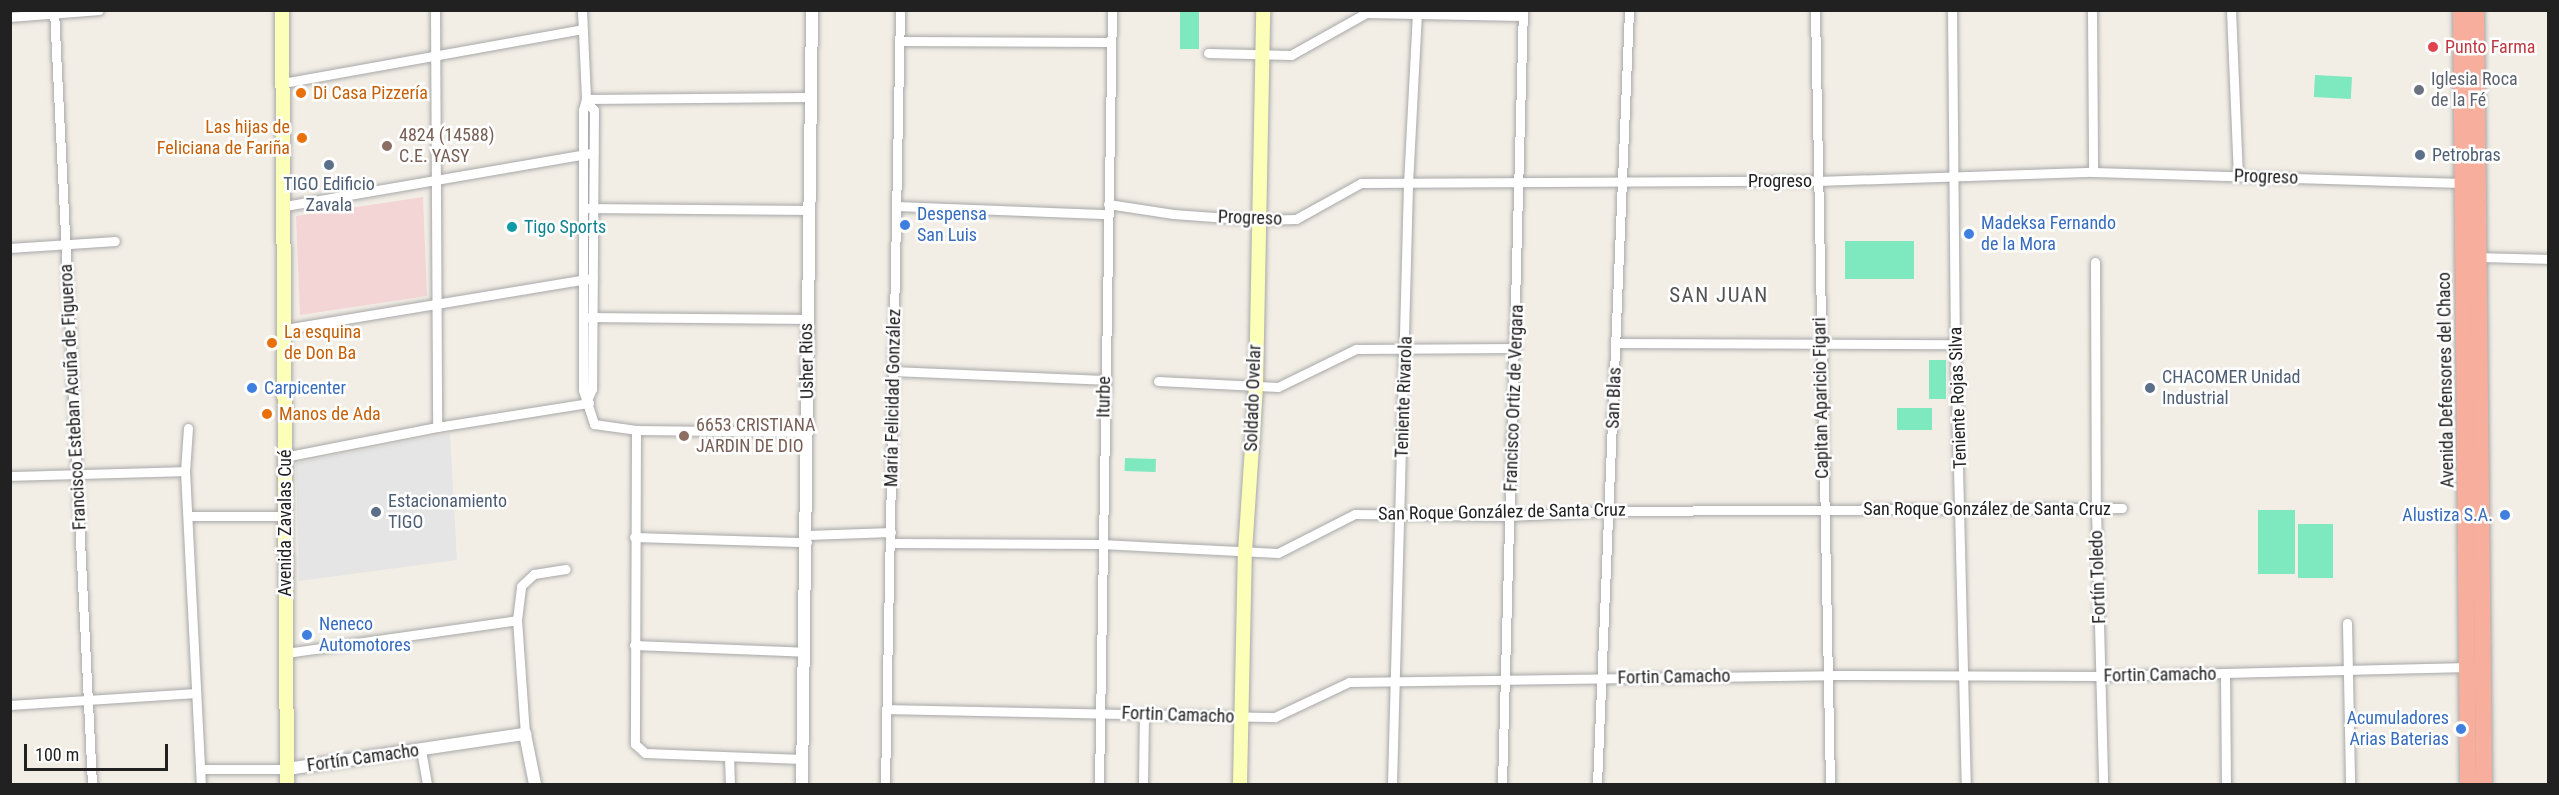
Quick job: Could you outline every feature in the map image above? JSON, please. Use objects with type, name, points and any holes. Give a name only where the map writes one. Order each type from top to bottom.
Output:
[{"type":"highway","name":"Avenida Defensores del Chaco","points":[[2461,10],[2469,667],[2468,784]]},
{"type":"highway","name":"Avenida Defensores del Chaco","points":[[2476,10],[2484,784]]},
{"type":"main road","name":"Avenida Zavalas Cué","points":[[282,10],[287,784]]},
{"type":"main road","name":"Soldado Ovelar","points":[[1240,784],[1245,552],[1256,387],[1256,220],[1263,10]]},
{"type":"street","points":[[10,17],[99,10]]},
{"type":"street","points":[[435,10],[437,427]]},
{"type":"street","points":[[582,10],[586,100],[583,208],[588,278]]},
{"type":"street","name":"Usher Rios","points":[[802,784],[808,432],[807,210],[812,10]]},
{"type":"street","name":"María Felicidad González","points":[[885,784],[900,10]]},
{"type":"street","name":"Iturbe","points":[[1099,784],[1101,544],[1112,10]]},
{"type":"street","name":"San Blas","points":[[1597,784],[1629,10]]},
{"type":"street","name":"Capitan Aparicio Figari","points":[[1815,10],[1823,510],[1830,675],[1830,784]]},
{"type":"street","name":"Teniente Rojas Silva","points":[[1952,10],[1956,175],[1955,344],[1962,510],[1966,784]]},
{"type":"street","points":[[2092,10],[2093,172]]},
{"type":"street","points":[[2231,10],[2238,176]]},
{"type":"street","name":"Francisco Esteban Acuña de Figueroa","points":[[54,12],[92,784]]},
{"type":"street","name":"Teniente Rivarola","points":[[1392,784],[1406,348],[1408,184],[1417,12]]},
{"type":"street","points":[[1208,53],[1292,55],[1306,50],[1366,13],[1523,13]]},
{"type":"street","name":"Francisco Ortiz de Vergara","points":[[1502,784],[1521,182],[1523,13]]},
{"type":"street","points":[[283,82],[582,29]]},
{"type":"street","points":[[900,41],[1111,42]]},
{"type":"street","points":[[586,100],[810,97]]},
{"type":"street","points":[[586,100],[594,110],[593,208],[584,390],[594,424],[636,430],[808,432]]},
{"type":"street","points":[[285,206],[593,153]]},
{"type":"street","name":"Progreso","points":[[1108,204],[1173,214],[1256,220],[1296,219],[1361,183],[1621,180],[1817,181],[2093,172],[2463,183]]},
{"type":"street","points":[[896,206],[1108,214]]},
{"type":"street","points":[[583,208],[807,210]]},
{"type":"street","points":[[10,248],[67,247],[115,241]]},
{"type":"street","points":[[2478,257],[2548,259]]},
{"type":"street","name":"Fortín Toledo","points":[[2095,262],[2096,508],[2103,784]]},
{"type":"street","points":[[285,329],[437,306],[588,278]]},
{"type":"street","points":[[588,317],[807,319]]},
{"type":"street","points":[[1616,343],[1821,341],[1955,344]]},
{"type":"street","points":[[1158,381],[1278,387],[1356,349],[1516,348]]},
{"type":"street","points":[[892,371],[1104,380]]},
{"type":"street","points":[[284,457],[588,400]]},
{"type":"street","points":[[188,428],[185,471],[190,516],[201,784]]},
{"type":"street","points":[[636,430],[634,645],[638,750],[729,757],[802,759]]},
{"type":"street","points":[[10,476],[185,471]]},
{"type":"street","name":"San Roque González de Santa Cruz","points":[[891,543],[1101,544],[1278,553],[1355,514],[1509,516],[1610,511],[2122,508]]},
{"type":"street","points":[[190,516],[284,516]]},
{"type":"street","points":[[634,537],[807,538],[891,532]]},
{"type":"street","points":[[535,784],[525,734],[517,620],[524,579],[566,569]]},
{"type":"street","points":[[286,653],[517,620]]},
{"type":"street","points":[[2347,622],[2350,784]]},
{"type":"street","points":[[634,645],[805,651]]},
{"type":"street","name":"Fortin Camacho","points":[[887,709],[1275,717],[1349,682],[1830,675],[1964,678],[2469,667]]},
{"type":"street","points":[[2225,674],[2226,784]]},
{"type":"street","points":[[10,705],[196,693]]},
{"type":"street","points":[[1143,784],[1144,713]]},
{"type":"street","name":"Fortín Camacho","points":[[200,768],[287,769],[525,734]]},
{"type":"street","points":[[421,750],[427,784]]},
{"type":"street","points":[[729,757],[730,784]]},
{"type":"shaded area","points":[[423,197],[427,296],[300,315],[296,216]]},
{"type":"shaded area","name":"Estacionamiento TIGO","points":[[450,433],[457,560],[299,581],[296,463]]},
{"type":"green space","points":[[1180,11],[1199,11],[1199,49],[1180,49]]},
{"type":"green space","points":[[2315,75],[2352,77],[2351,99],[2314,97]]},
{"type":"green space","points":[[1845,241],[1914,241],[1914,279],[1845,279]]},
{"type":"green space","points":[[1929,360],[1946,360],[1946,399],[1929,399]]},
{"type":"green space","points":[[1897,408],[1932,408],[1932,430],[1897,430]]},
{"type":"green space","points":[[1125,458],[1156,459],[1156,472],[1125,471]]},
{"type":"green space","points":[[2258,510],[2295,510],[2295,574],[2258,574]]},
{"type":"green space","points":[[2298,524],[2333,524],[2333,578],[2298,578]]},
{"type":"place","name":"Punto Farma","points":[[2433,47]]},
{"type":"place","name":"Iglesia Roca de la Fé","points":[[2419,90]]},
{"type":"place","name":"Di Casa Pizzería","points":[[301,93]]},
{"type":"place","name":"Las hijas de Feliciana de Fariña","points":[[302,138]]},
{"type":"place","name":"4824 (14588) C.E. YASY","points":[[387,146]]},
{"type":"place","name":"Petrobras","points":[[2420,155]]},
{"type":"place","name":"TIGO Edificio Zavala","points":[[329,165]]},
{"type":"place","name":"Despensa San Luis","points":[[905,225]]},
{"type":"place","name":"Tigo Sports","points":[[512,227]]},
{"type":"place","name":"Madeksa Fernando de la Mora","points":[[1969,234]]},
{"type":"place","name":"La esquina de Don Ba","points":[[272,343]]},
{"type":"place","name":"Carpicenter","points":[[252,388]]},
{"type":"place","name":"CHACOMER Unidad Industrial","points":[[2150,388]]},
{"type":"place","name":"Manos de Ada","points":[[267,414]]},
{"type":"place","name":"6653 CRISTIANA JARDIN DE DIO","points":[[684,436]]},
{"type":"place","name":"Estacionamiento TIGO","points":[[376,512]]},
{"type":"place","name":"Alustiza S.A.","points":[[2505,515]]},
{"type":"place","name":"Neneco Automotores","points":[[307,635]]},
{"type":"place","name":"Acumuladores Arias Baterias","points":[[2461,729]]},
{"type":"district","name":"SAN JUAN","points":[[1719,295]]}]
